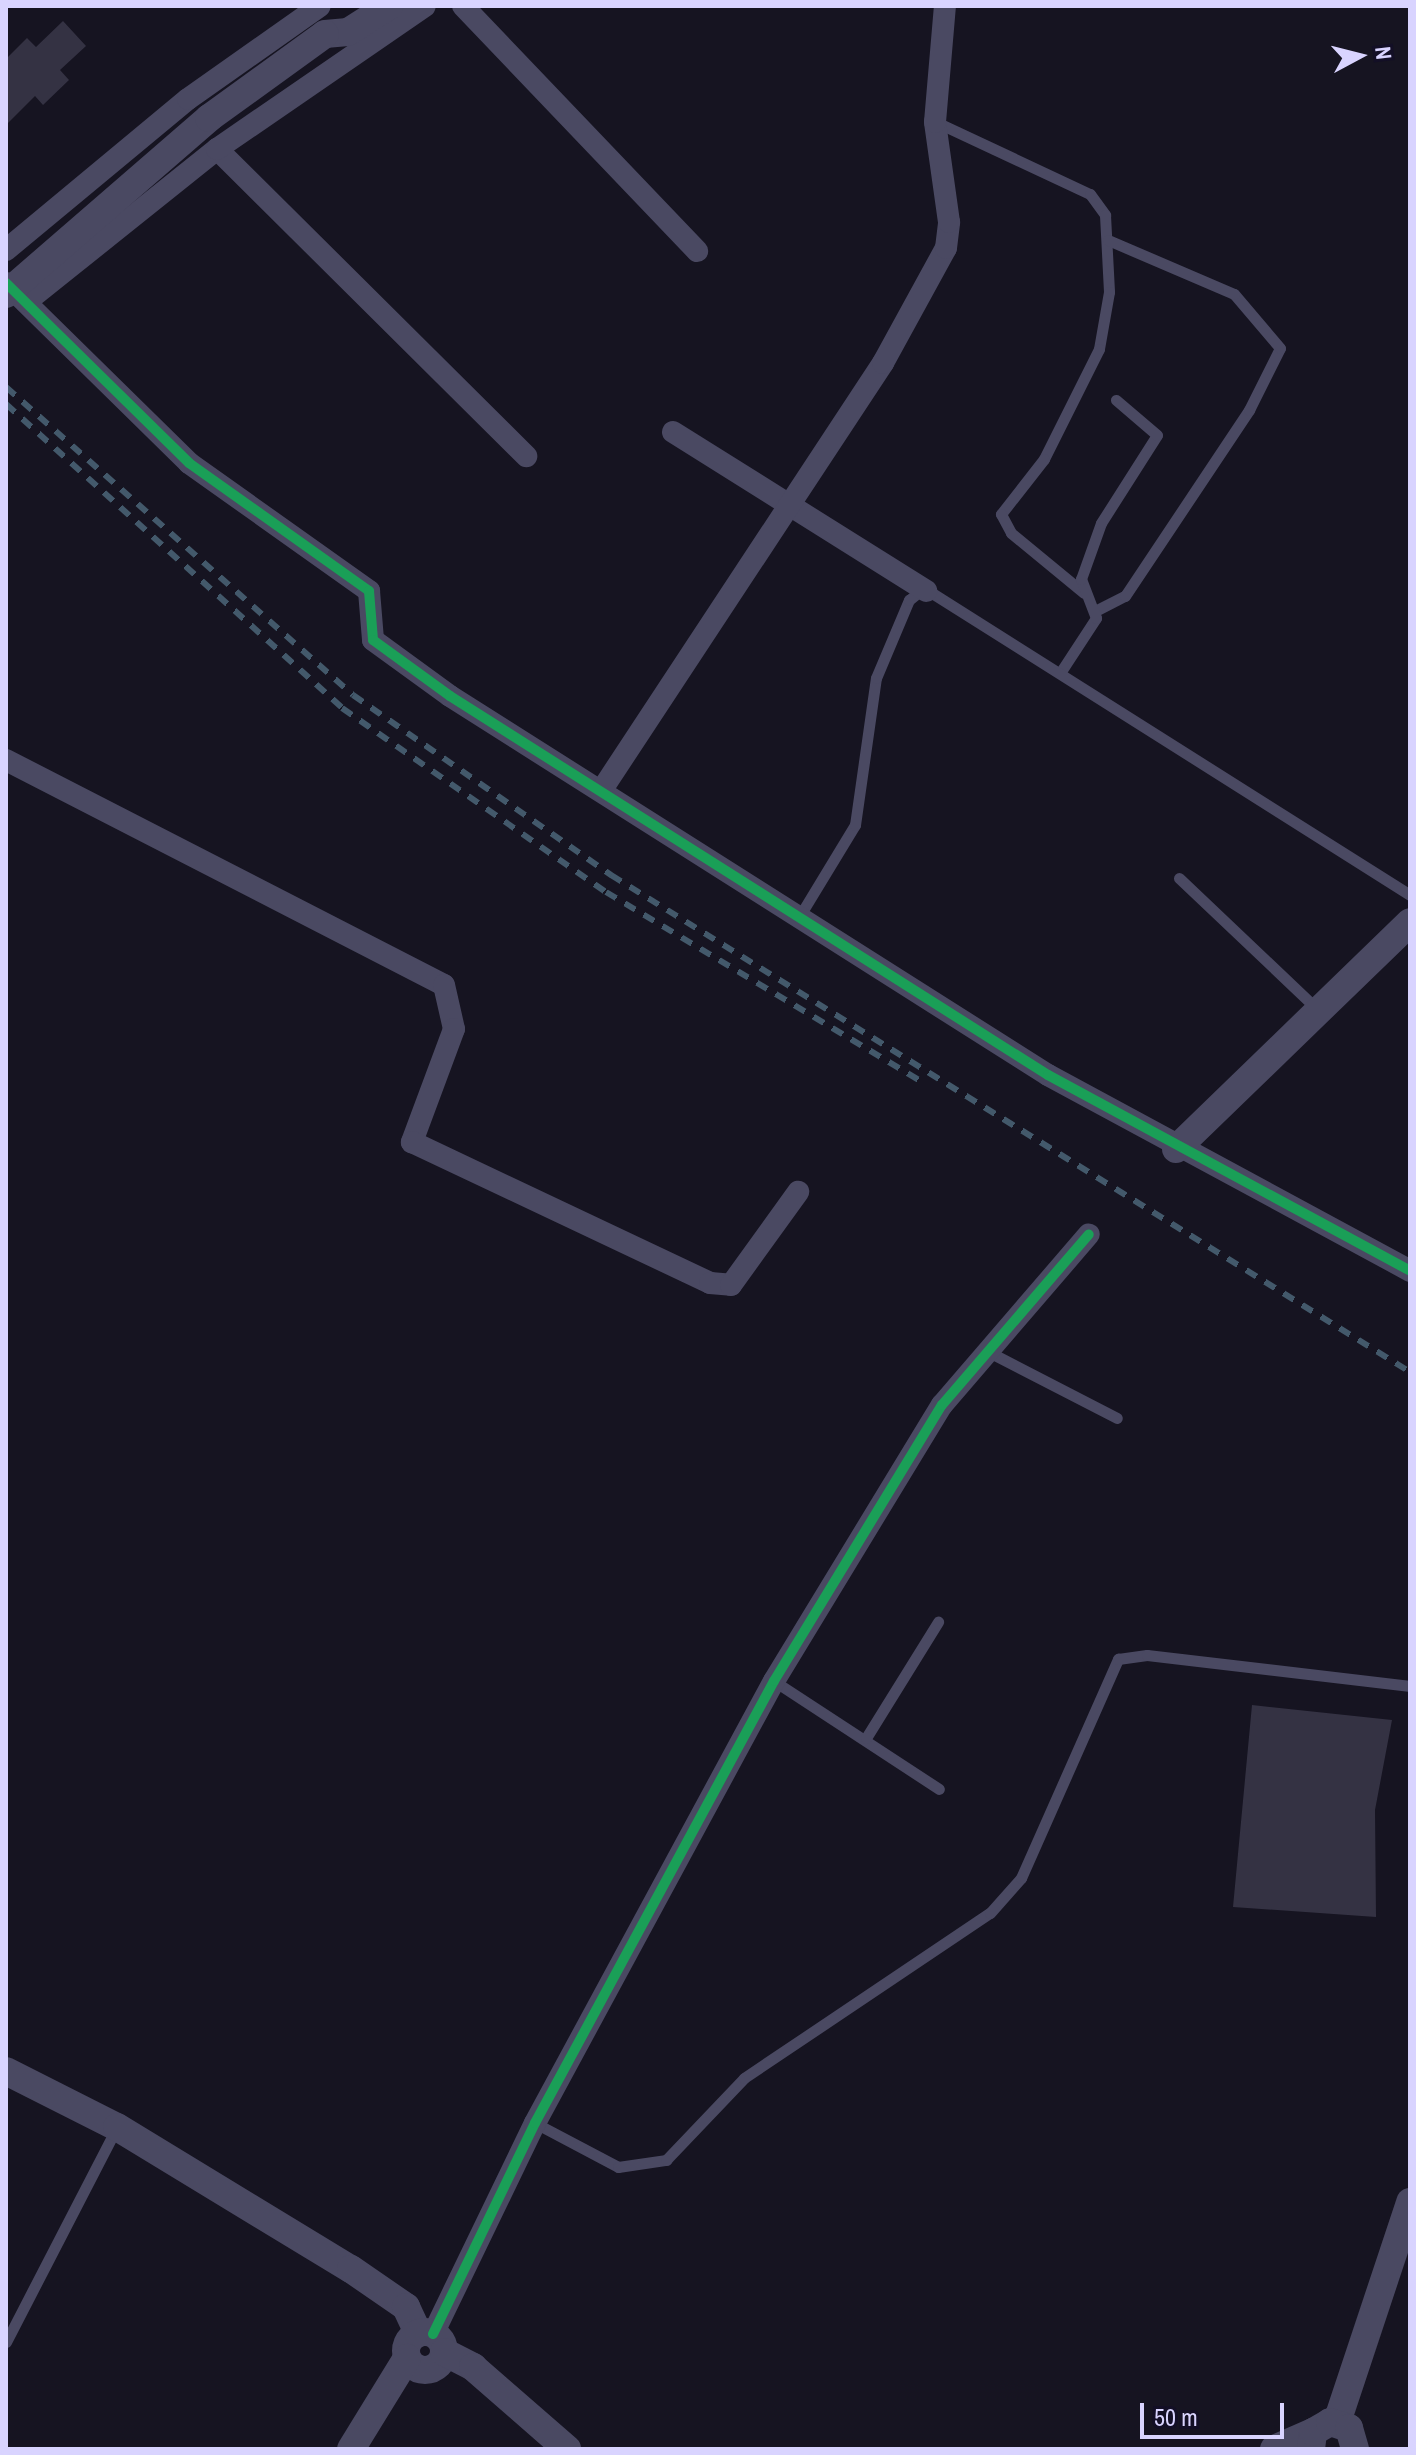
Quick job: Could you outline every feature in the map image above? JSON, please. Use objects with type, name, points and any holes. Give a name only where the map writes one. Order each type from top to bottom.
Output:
[{"type":"street","points":[[6,250],[188,99],[320,6]]},
{"type":"street","points":[[16,298],[209,118],[325,34],[354,6]]},
{"type":"street","points":[[325,34],[348,32],[389,6]]},
{"type":"street","points":[[16,298],[217,149],[425,6]]},
{"type":"street","points":[[463,6],[697,251]]},
{"type":"street","points":[[601,791],[883,363],[946,248],[949,222],[935,122],[945,6]]},
{"type":"street","points":[[217,149],[526,456]]},
{"type":"street","points":[[6,283],[16,298],[189,463],[369,591],[373,640],[799,917],[1176,1149],[1410,1271]]},
{"type":"street","points":[[673,432],[786,509],[926,591]]},
{"type":"street","points":[[6,760],[444,985],[454,1029],[412,1142],[710,1283],[731,1285],[798,1192]]},
{"type":"street","points":[[1176,1149],[1410,922]]},
{"type":"street","points":[[351,2449],[383,2388],[425,2349],[535,2123],[774,1681],[942,1405],[1089,1234]]},
{"type":"street","points":[[6,2071],[117,2127],[390,2294],[413,2315],[425,2349]]},
{"type":"street","points":[[1320,2434],[1410,2202]]},
{"type":"street","points":[[425,2349],[473,2367],[567,2449]]},
{"type":"street","points":[[1274,2449],[1320,2434],[1353,2434],[1359,2448]]},
{"type":"lane","points":[[935,122],[1097,199],[1108,240],[1109,292],[1099,349],[1044,459],[1001,514],[1011,533],[1084,593],[1097,610]]},
{"type":"lane","points":[[1060,673],[1097,610],[1125,596],[1249,410],[1280,348],[1234,294],[1108,240]]},
{"type":"lane","points":[[1084,593],[1082,573],[1109,504],[1157,435],[1116,400]]},
{"type":"lane","points":[[799,917],[855,825],[876,678],[909,600],[926,591],[1410,895]]},
{"type":"lane","points":[[1179,878],[1319,1011]]},
{"type":"lane","points":[[987,1351],[1117,1418]]},
{"type":"lane","points":[[866,1738],[938,1622]]},
{"type":"lane","points":[[535,2123],[618,2167],[666,2160],[744,2078],[990,1913],[1021,1878],[1118,1659],[1147,1655],[1410,1686]]},
{"type":"lane","points":[[774,1681],[866,1738],[939,1789]]},
{"type":"lane","points":[[6,2342],[117,2127]]},
{"type":"building","points":[[63,21],[86,46],[60,70],[69,80],[43,105],[35,96],[8,123],[6,59],[27,38],[36,47]]},
{"type":"building","points":[[1252,1705],[1392,1720],[1375,1810],[1376,1917],[1233,1907]]},
{"type":"railway","points":[[6,387],[353,695],[611,875],[1410,1372]]},
{"type":"railway","points":[[6,404],[342,708],[606,892],[925,1084]]},
{"type":"cycle path","points":[[6,283],[189,463],[369,591],[373,640],[450,696],[1048,1075],[1410,1271]]},
{"type":"cycle path","points":[[433,2334],[535,2123],[774,1681],[942,1405],[1089,1234]]}]
